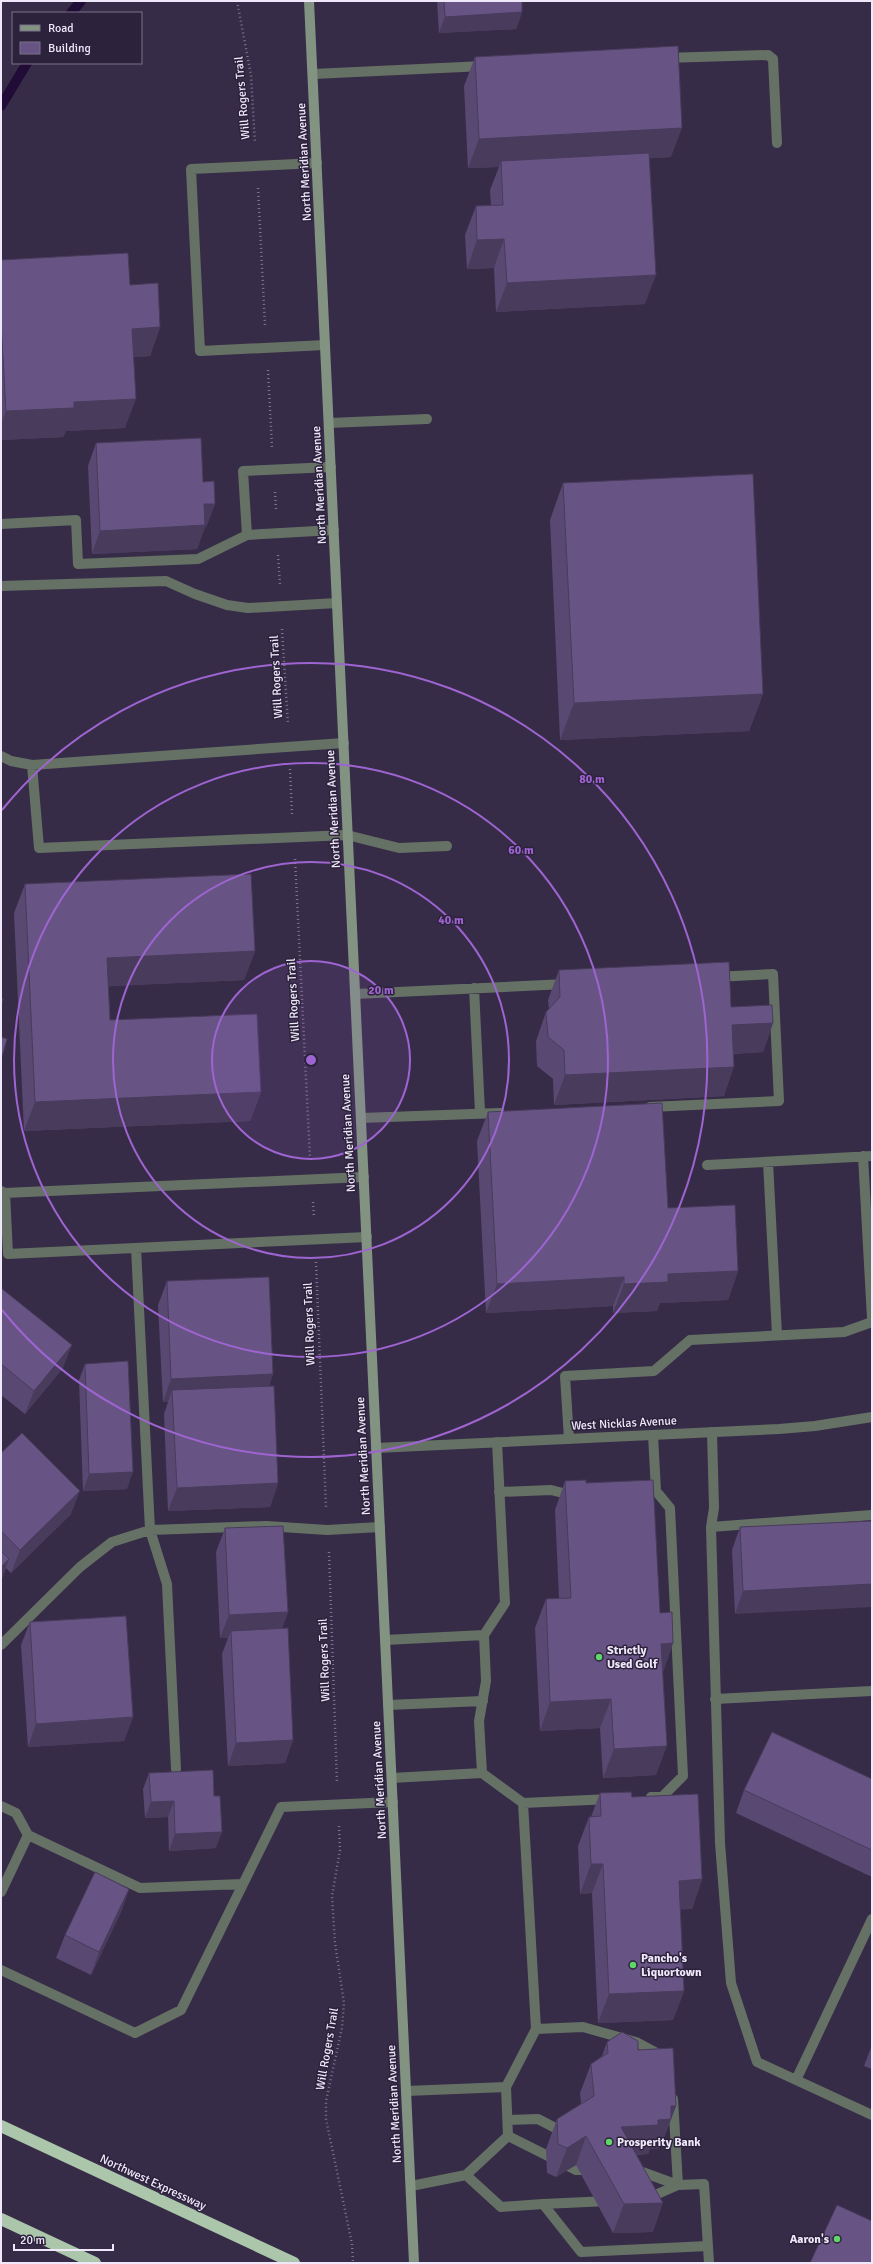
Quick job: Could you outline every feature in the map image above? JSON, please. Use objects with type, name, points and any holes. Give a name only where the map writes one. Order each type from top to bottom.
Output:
[{"type":"highway","name":"Northwest Expressway","points":[[1,2126],[294,2263]]},
{"type":"highway","points":[[1,2219],[95,2263]]},
{"type":"main road","name":"North Meridian Avenue","points":[[309,1],[414,2263]]},
{"type":"street","points":[[652,59],[768,55],[773,59],[777,143]]},
{"type":"street","points":[[312,74],[494,66]]},
{"type":"street","points":[[317,163],[191,169],[200,351],[325,345]]},
{"type":"street","points":[[329,423],[427,419]]},
{"type":"street","points":[[247,535],[243,471],[331,467]]},
{"type":"street","points":[[1,524],[76,520],[78,564],[198,559],[247,535],[334,530]]},
{"type":"street","points":[[1,586],[166,581],[195,594],[227,605],[248,608],[337,603]]},
{"type":"street","points":[[1,756],[11,761],[32,765],[344,743]]},
{"type":"street","points":[[32,765],[39,848],[348,835],[399,848],[447,846]]},
{"type":"street","points":[[636,1108],[779,1101],[772,974],[702,978]]},
{"type":"street","points":[[355,994],[576,983]]},
{"type":"street","points":[[474,988],[480,1112]]},
{"type":"street","points":[[360,1118],[480,1112],[510,1113]]},
{"type":"street","points":[[707,1165],[868,1156],[872,1318]]},
{"type":"street","points":[[768,1162],[777,1335]]},
{"type":"street","points":[[364,1177],[3,1192],[8,1254],[367,1237]]},
{"type":"street","points":[[136,1248],[150,1530],[167,1584],[176,1769]]},
{"type":"street","points":[[569,1439],[565,1376],[654,1371],[690,1340],[844,1332],[872,1322]]},
{"type":"street","name":"West Nicklas Avenue","points":[[376,1448],[815,1426],[872,1417]]},
{"type":"street","points":[[712,1432],[714,1508],[711,1527],[715,1699],[720,1843],[731,1983],[757,2062],[872,2115]]},
{"type":"street","points":[[639,1798],[662,1797],[683,1776],[670,1508],[652,1492],[653,1435]]},
{"type":"street","points":[[482,1773],[480,1722],[486,1682],[484,1635],[505,1603],[497,1442]]},
{"type":"street","points":[[499,1492],[551,1490],[570,1496],[585,1495]]},
{"type":"street","points":[[711,1527],[872,1515]]},
{"type":"street","points":[[1,1645],[80,1567],[112,1542],[150,1530],[266,1526],[327,1530],[380,1527]]},
{"type":"street","points":[[385,1640],[484,1635]]},
{"type":"street","points":[[715,1699],[872,1692]]},
{"type":"street","points":[[388,1705],[483,1701]]},
{"type":"street","points":[[392,1778],[482,1773],[523,1803],[624,1799]]},
{"type":"street","points":[[1,1970],[135,2032],[181,2010],[281,1807],[393,1802]]},
{"type":"street","points":[[411,2186],[466,2175],[508,2136],[506,2087],[536,2029],[523,1803]]},
{"type":"street","points":[[1,1806],[16,1813],[28,1835],[140,1888],[242,1884]]},
{"type":"street","points":[[1,1892],[28,1835]]},
{"type":"street","points":[[796,2080],[872,1919]]},
{"type":"street","points":[[536,2029],[583,2027],[636,2042],[658,2052],[669,2064]]},
{"type":"street","points":[[406,2091],[506,2087]]},
{"type":"street","points":[[673,2091],[678,2185]]},
{"type":"street","points":[[508,2120],[538,2119],[572,2136]]},
{"type":"street","points":[[508,2136],[576,2170],[604,2169]]},
{"type":"street","points":[[628,2167],[678,2185]]},
{"type":"street","points":[[466,2175],[501,2207],[621,2201]]},
{"type":"street","points":[[636,2200],[644,2200],[678,2185],[704,2184],[709,2263]]},
{"type":"street","points":[[543,2204],[581,2252],[708,2246]]},
{"type":"path","name":"Will Rogers Trail","points":[[237,1],[251,74],[255,146]]},
{"type":"path","points":[[258,186],[266,331]]},
{"type":"path","points":[[268,371],[272,442]]},
{"type":"path","points":[[274,489],[276,512]]},
{"type":"path","points":[[278,554],[280,589]]},
{"type":"path","name":"Will Rogers Trail","points":[[282,623],[315,1239],[326,1504]]},
{"type":"path","name":"Will Rogers Trail","points":[[329,1551],[336,1768]]},
{"type":"path","name":"Will Rogers Trail","points":[[339,1837],[340,1850],[332,1896],[335,1943],[344,2003],[342,2028],[326,2101],[326,2119],[352,2244],[353,2263]]},
{"type":"building","points":[[444,1],[522,1],[522,12],[445,17]]},
{"type":"building","points":[[678,46],[682,128],[479,139],[475,57]]},
{"type":"building","points":[[649,153],[656,275],[507,283],[504,239],[477,240],[476,206],[503,205],[501,161]]},
{"type":"building","points":[[128,253],[130,285],[158,283],[160,327],[132,329],[136,399],[74,402],[74,408],[6,411],[1,322],[1,260]]},
{"type":"building","points":[[201,438],[203,482],[214,481],[215,504],[204,504],[205,525],[100,531],[96,443]]},
{"type":"building","points":[[753,474],[763,694],[574,703],[563,483]]},
{"type":"building","points":[[251,874],[255,951],[107,958],[110,1020],[257,1014],[261,1092],[35,1102],[25,884]]},
{"type":"building","points":[[729,962],[731,1007],[772,1005],[773,1023],[732,1025],[734,1067],[565,1075],[564,1050],[548,1037],[546,1012],[560,997],[559,970]]},
{"type":"building","points":[[1,1037],[7,1039],[1,1060]]},
{"type":"building","points":[[662,1103],[668,1208],[735,1205],[738,1271],[668,1274],[668,1282],[624,1284],[624,1277],[497,1284],[488,1112]]},
{"type":"building","points":[[269,1277],[273,1374],[171,1379],[167,1281]]},
{"type":"building","points":[[1,1288],[72,1345],[34,1391],[1,1364]]},
{"type":"building","points":[[128,1361],[133,1472],[89,1474],[85,1364]]},
{"type":"building","points":[[274,1386],[278,1483],[177,1488],[172,1390]]},
{"type":"building","points":[[22,1433],[80,1491],[20,1550],[1,1531],[1,1453]]},
{"type":"building","name":"Strictly Used Golf","points":[[586,1480],[586,1483],[653,1480],[660,1613],[672,1612],[673,1643],[661,1644],[667,1746],[614,1749],[611,1699],[550,1702],[546,1599],[571,1598],[565,1481]]},
{"type":"building","points":[[872,1521],[872,1584],[743,1591],[740,1527]]},
{"type":"building","points":[[283,1526],[288,1612],[229,1615],[225,1528]]},
{"type":"building","points":[[1,1551],[9,1559],[1,1567]]},
{"type":"building","points":[[126,1616],[133,1717],[36,1724],[30,1622]]},
{"type":"building","points":[[288,1628],[293,1740],[236,1743],[231,1631]]},
{"type":"building","points":[[772,1732],[872,1779],[872,1850],[744,1790]]},
{"type":"building","points":[[213,1770],[214,1796],[220,1796],[222,1832],[175,1834],[174,1801],[151,1802],[149,1773]]},
{"type":"building","name":"Pancho's Liquortown","points":[[631,1792],[632,1797],[698,1794],[702,1879],[679,1881],[684,1991],[609,1994],[603,1864],[591,1864],[589,1817],[601,1816],[600,1793]]},
{"type":"building","points":[[95,1872],[129,1889],[99,1952],[65,1935]]},
{"type":"building","points":[[622,2032],[638,2041],[638,2050],[673,2048],[676,2106],[671,2106],[671,2119],[658,2120],[658,2125],[621,2127],[663,2203],[624,2204],[586,2136],[567,2148],[558,2144],[557,2119],[594,2096],[591,2064],[608,2053],[607,2042]]},
{"type":"building","points":[[837,2205],[872,2221],[872,2263],[810,2263]]},
{"type":"waterway","points":[[72,12],[81,1]]},
{"type":"waterway","points":[[1,106],[26,64]]},
{"type":"place","name":"Strictly Used Golf","points":[[599,1657]]},
{"type":"place","name":"Pancho's Liquortown","points":[[633,1965]]},
{"type":"place","name":"Prosperity Bank","points":[[609,2142]]},
{"type":"place","name":"Aaron's","points":[[837,2239]]}]
